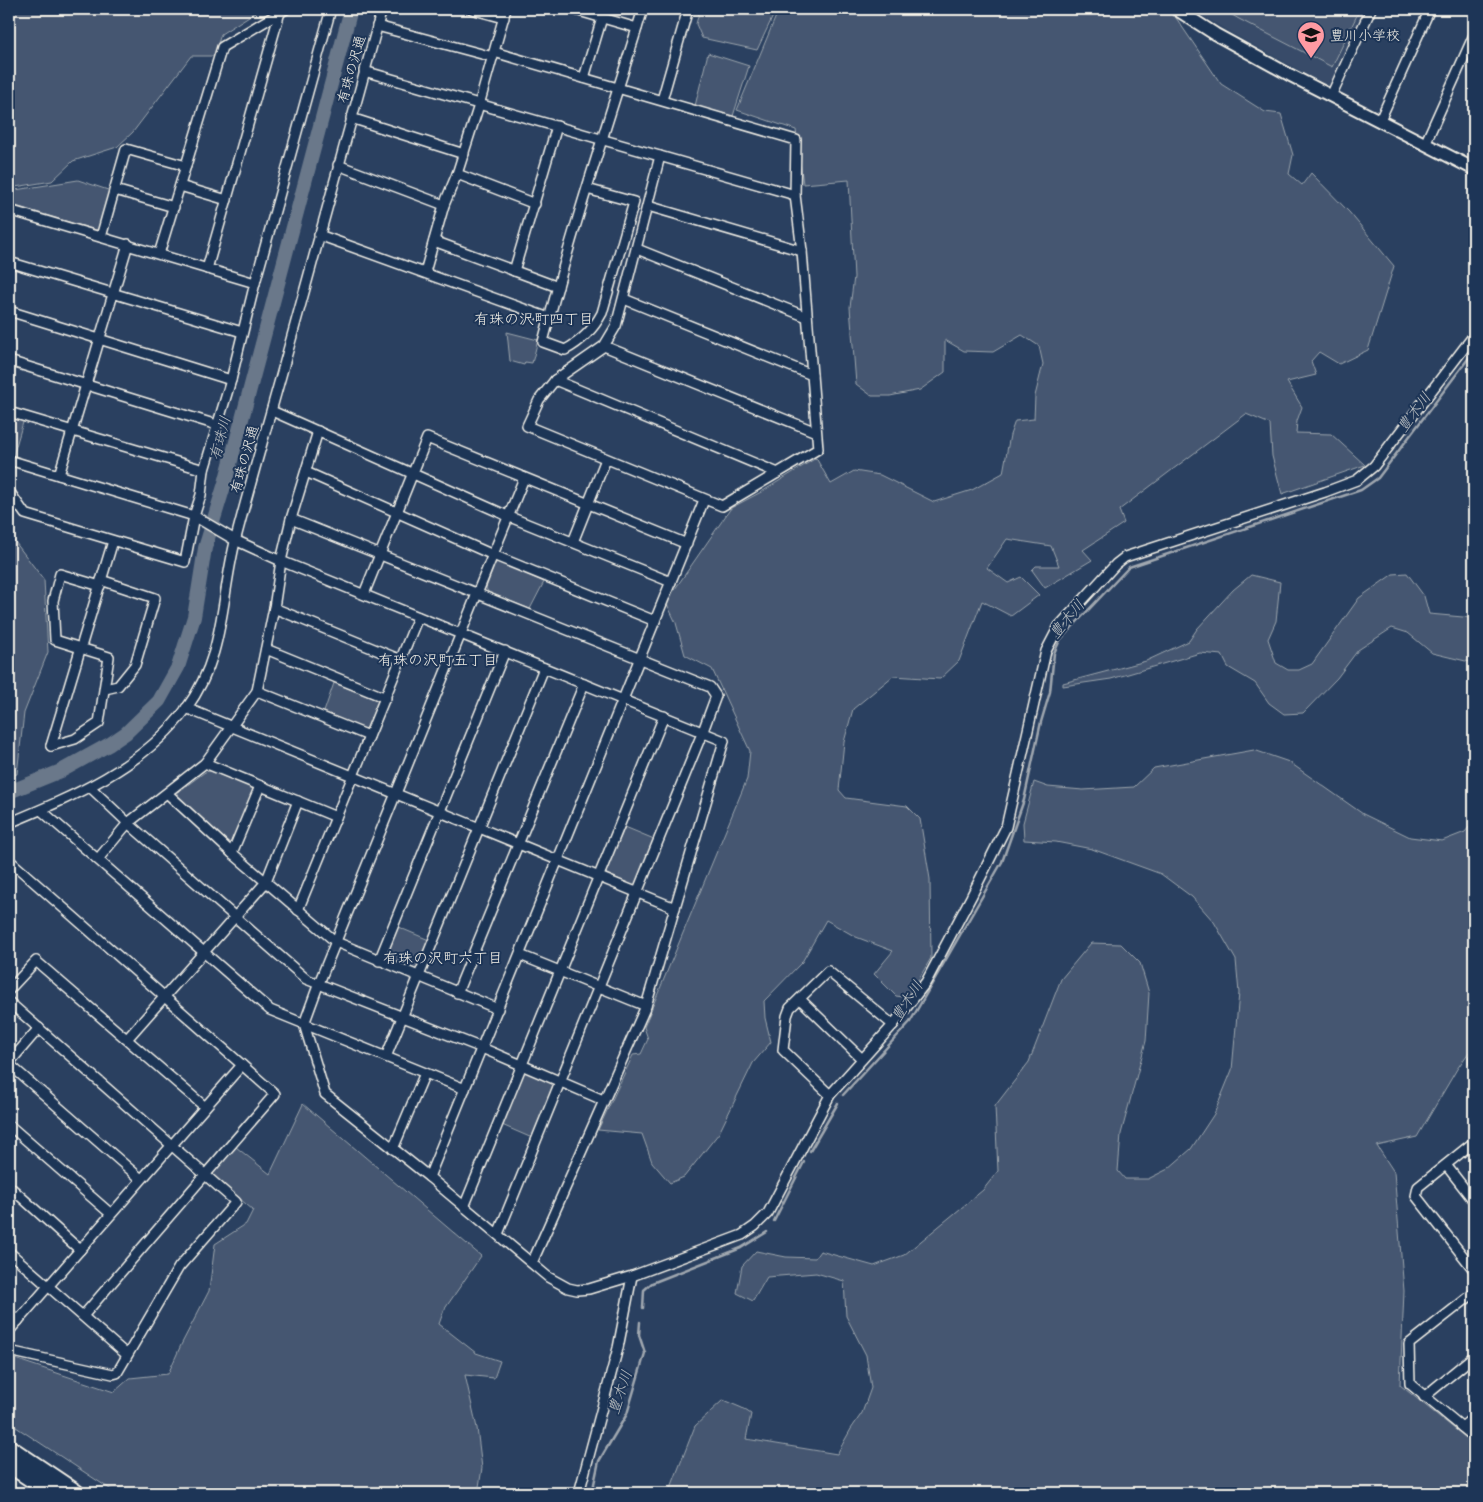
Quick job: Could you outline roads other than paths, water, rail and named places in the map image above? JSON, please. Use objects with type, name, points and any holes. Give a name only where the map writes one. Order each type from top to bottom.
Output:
[{"type":"highway","points":[[9,1448],[76,1493]]},
{"type":"highway","points":[[9,1464],[53,1493]]},
{"type":"street","points":[[9,491],[25,514],[185,562],[197,518],[204,470],[231,380],[255,283],[331,9]]},
{"type":"street","name":"有珠の沢通","points":[[9,822],[41,810],[90,787],[132,761],[170,728],[186,708],[206,675],[217,644],[235,540],[382,9]]},
{"type":"street","points":[[471,9],[504,18]]},
{"type":"street","points":[[425,272],[444,205],[464,154],[506,9]]},
{"type":"street","points":[[572,9],[637,28]]},
{"type":"street","points":[[587,189],[634,202],[602,313],[595,326],[576,344],[565,350],[543,342],[558,287],[587,189],[602,139],[643,9]]},
{"type":"street","points":[[662,100],[688,9]]},
{"type":"street","points":[[1176,9],[1215,34],[1332,96],[1425,144],[1473,165]]},
{"type":"street","points":[[1332,96],[1371,9]]},
{"type":"street","points":[[1380,120],[1430,9]]},
{"type":"street","points":[[207,269],[283,11]]},
{"type":"street","points":[[159,254],[222,47],[283,11]]},
{"type":"street","points":[[584,78],[602,18]]},
{"type":"street","points":[[377,26],[584,78],[796,140],[795,195],[802,252],[818,449],[722,506],[527,426],[539,400],[554,380],[604,346],[616,326],[660,156]]},
{"type":"street","points":[[1425,144],[1474,35]]},
{"type":"street","points":[[364,71],[795,195]]},
{"type":"street","points":[[351,118],[464,154]]},
{"type":"street","points":[[514,270],[557,126]]},
{"type":"street","points":[[101,237],[126,149],[186,166]]},
{"type":"street","points":[[338,164],[444,205]]},
{"type":"street","points":[[457,174],[535,204]]},
{"type":"street","points":[[180,186],[227,200]]},
{"type":"street","points":[[115,190],[174,207]]},
{"type":"street","points":[[648,206],[802,252]]},
{"type":"street","points":[[9,210],[255,283]]},
{"type":"street","points":[[319,234],[549,318]]},
{"type":"street","points":[[434,241],[558,287]]},
{"type":"street","points":[[59,475],[128,244]]},
{"type":"street","points":[[637,249],[807,318]]},
{"type":"street","points":[[9,262],[242,332]]},
{"type":"street","points":[[624,299],[812,375]]},
{"type":"street","points":[[9,311],[231,380]]},
{"type":"street","points":[[524,478],[510,517],[477,594],[304,1024],[325,1094],[557,1283],[578,1290],[632,1276],[742,1235],[768,1213],[830,1095],[893,1025],[926,982],[1006,827],[1046,651],[1059,626],[1116,564],[1125,557],[1357,480],[1374,466],[1474,334]]},
{"type":"street","points":[[604,346],[816,432]]},
{"type":"street","points":[[9,361],[217,425]]},
{"type":"street","points":[[554,380],[778,473]]},
{"type":"street","points":[[272,411],[510,517],[670,582]]},
{"type":"street","points":[[9,412],[204,470]]},
{"type":"street","points":[[98,859],[128,824],[205,763],[258,691],[281,561],[291,519],[318,430]]},
{"type":"street","points":[[364,594],[427,438],[686,544]]},
{"type":"street","points":[[573,542],[606,459]]},
{"type":"street","points":[[9,460],[197,518],[235,540],[281,561],[724,741],[646,1006],[532,1263]]},
{"type":"street","points":[[306,472],[493,556],[655,621]]},
{"type":"street","points":[[429,1177],[704,500]]},
{"type":"street","points":[[291,519],[710,687],[716,696],[498,1234]]},
{"type":"street","points":[[105,689],[118,686],[135,665],[155,598],[100,583],[60,574],[53,601],[55,640],[80,648],[109,657],[99,723],[75,739],[51,746],[80,648],[100,583],[113,541]]},
{"type":"street","points":[[274,608],[401,660]]},
{"type":"street","points":[[298,910],[418,616]]},
{"type":"street","points":[[266,649],[386,698]]},
{"type":"street","points":[[379,961],[505,651]]},
{"type":"street","points":[[386,1057],[544,668]]},
{"type":"street","points":[[457,993],[584,684]]},
{"type":"street","points":[[258,691],[369,736]]},
{"type":"street","points":[[186,708],[675,908]]},
{"type":"street","points":[[464,1207],[664,716]]},
{"type":"street","points":[[205,763],[336,817]]},
{"type":"street","points":[[232,853],[260,786]]},
{"type":"street","points":[[90,787],[128,824],[306,979],[482,1048],[604,1100]]},
{"type":"street","points":[[168,794],[232,853],[336,942],[498,1009]]},
{"type":"street","points":[[127,1039],[266,882],[298,801]]},
{"type":"street","points":[[41,810],[270,1010],[465,1089]]},
{"type":"street","points":[[9,860],[275,1094],[83,1316]]},
{"type":"street","points":[[520,955],[646,1006]]},
{"type":"street","points":[[9,990],[36,961],[205,1107]]},
{"type":"street","points":[[830,1095],[783,1050],[787,1016],[790,1008],[828,971],[893,1025]]},
{"type":"street","points":[[800,999],[862,1058]]},
{"type":"street","points":[[9,1002],[236,1202],[179,1267],[117,1373],[113,1374],[9,1352]]},
{"type":"street","points":[[39,1028],[9,1063],[141,1180]]},
{"type":"street","points":[[9,1331],[242,1065]]},
{"type":"street","points":[[393,1149],[425,1073]]},
{"type":"street","points":[[9,1124],[111,1214]]},
{"type":"street","points":[[1474,1142],[1418,1187],[1416,1196],[1474,1270]]},
{"type":"street","points":[[1446,1165],[1474,1201]]},
{"type":"street","points":[[9,1186],[80,1250]]},
{"type":"street","points":[[9,1252],[127,1355]]},
{"type":"street","points":[[579,1493],[618,1348],[632,1276]]},
{"type":"street","points":[[1474,1293],[1409,1344],[1410,1384],[1474,1437]]},
{"type":"street","points":[[9,1313],[18,1321]]},
{"type":"street","points":[[1424,1397],[1474,1356]]},
{"type":"street","points":[[1462,1427],[1474,1417]]},
{"type":"waterway","name":"有珠川","points":[[9,792],[61,771],[126,733],[159,701],[178,667],[194,617],[205,548],[225,483],[351,9]]},
{"type":"waterway","name":"豊木川","points":[[843,1095],[910,1022],[1002,862],[1024,800],[1041,722],[1050,692],[1054,653],[1060,640],[1129,567],[1361,490],[1378,478],[1474,351]]},
{"type":"waterway","name":"豊木川","points":[[810,1151],[838,1103]]},
{"type":"waterway","name":"豊木川","points":[[774,1221],[804,1162]]},
{"type":"waterway","name":"豊木川","points":[[643,1308],[644,1290],[652,1283],[741,1248],[767,1232]]},
{"type":"waterway","name":"豊木川","points":[[592,1493],[599,1461],[627,1414],[645,1353],[639,1335],[640,1322]]},
{"type":"place","name":"豊川小学校","points":[[1311,59]]},
{"type":"district","name":"有珠の沢町四丁目","points":[[534,319]]},
{"type":"district","name":"有珠の沢町五丁目","points":[[438,660]]},
{"type":"district","name":"有珠の沢町六丁目","points":[[443,958]]}]
